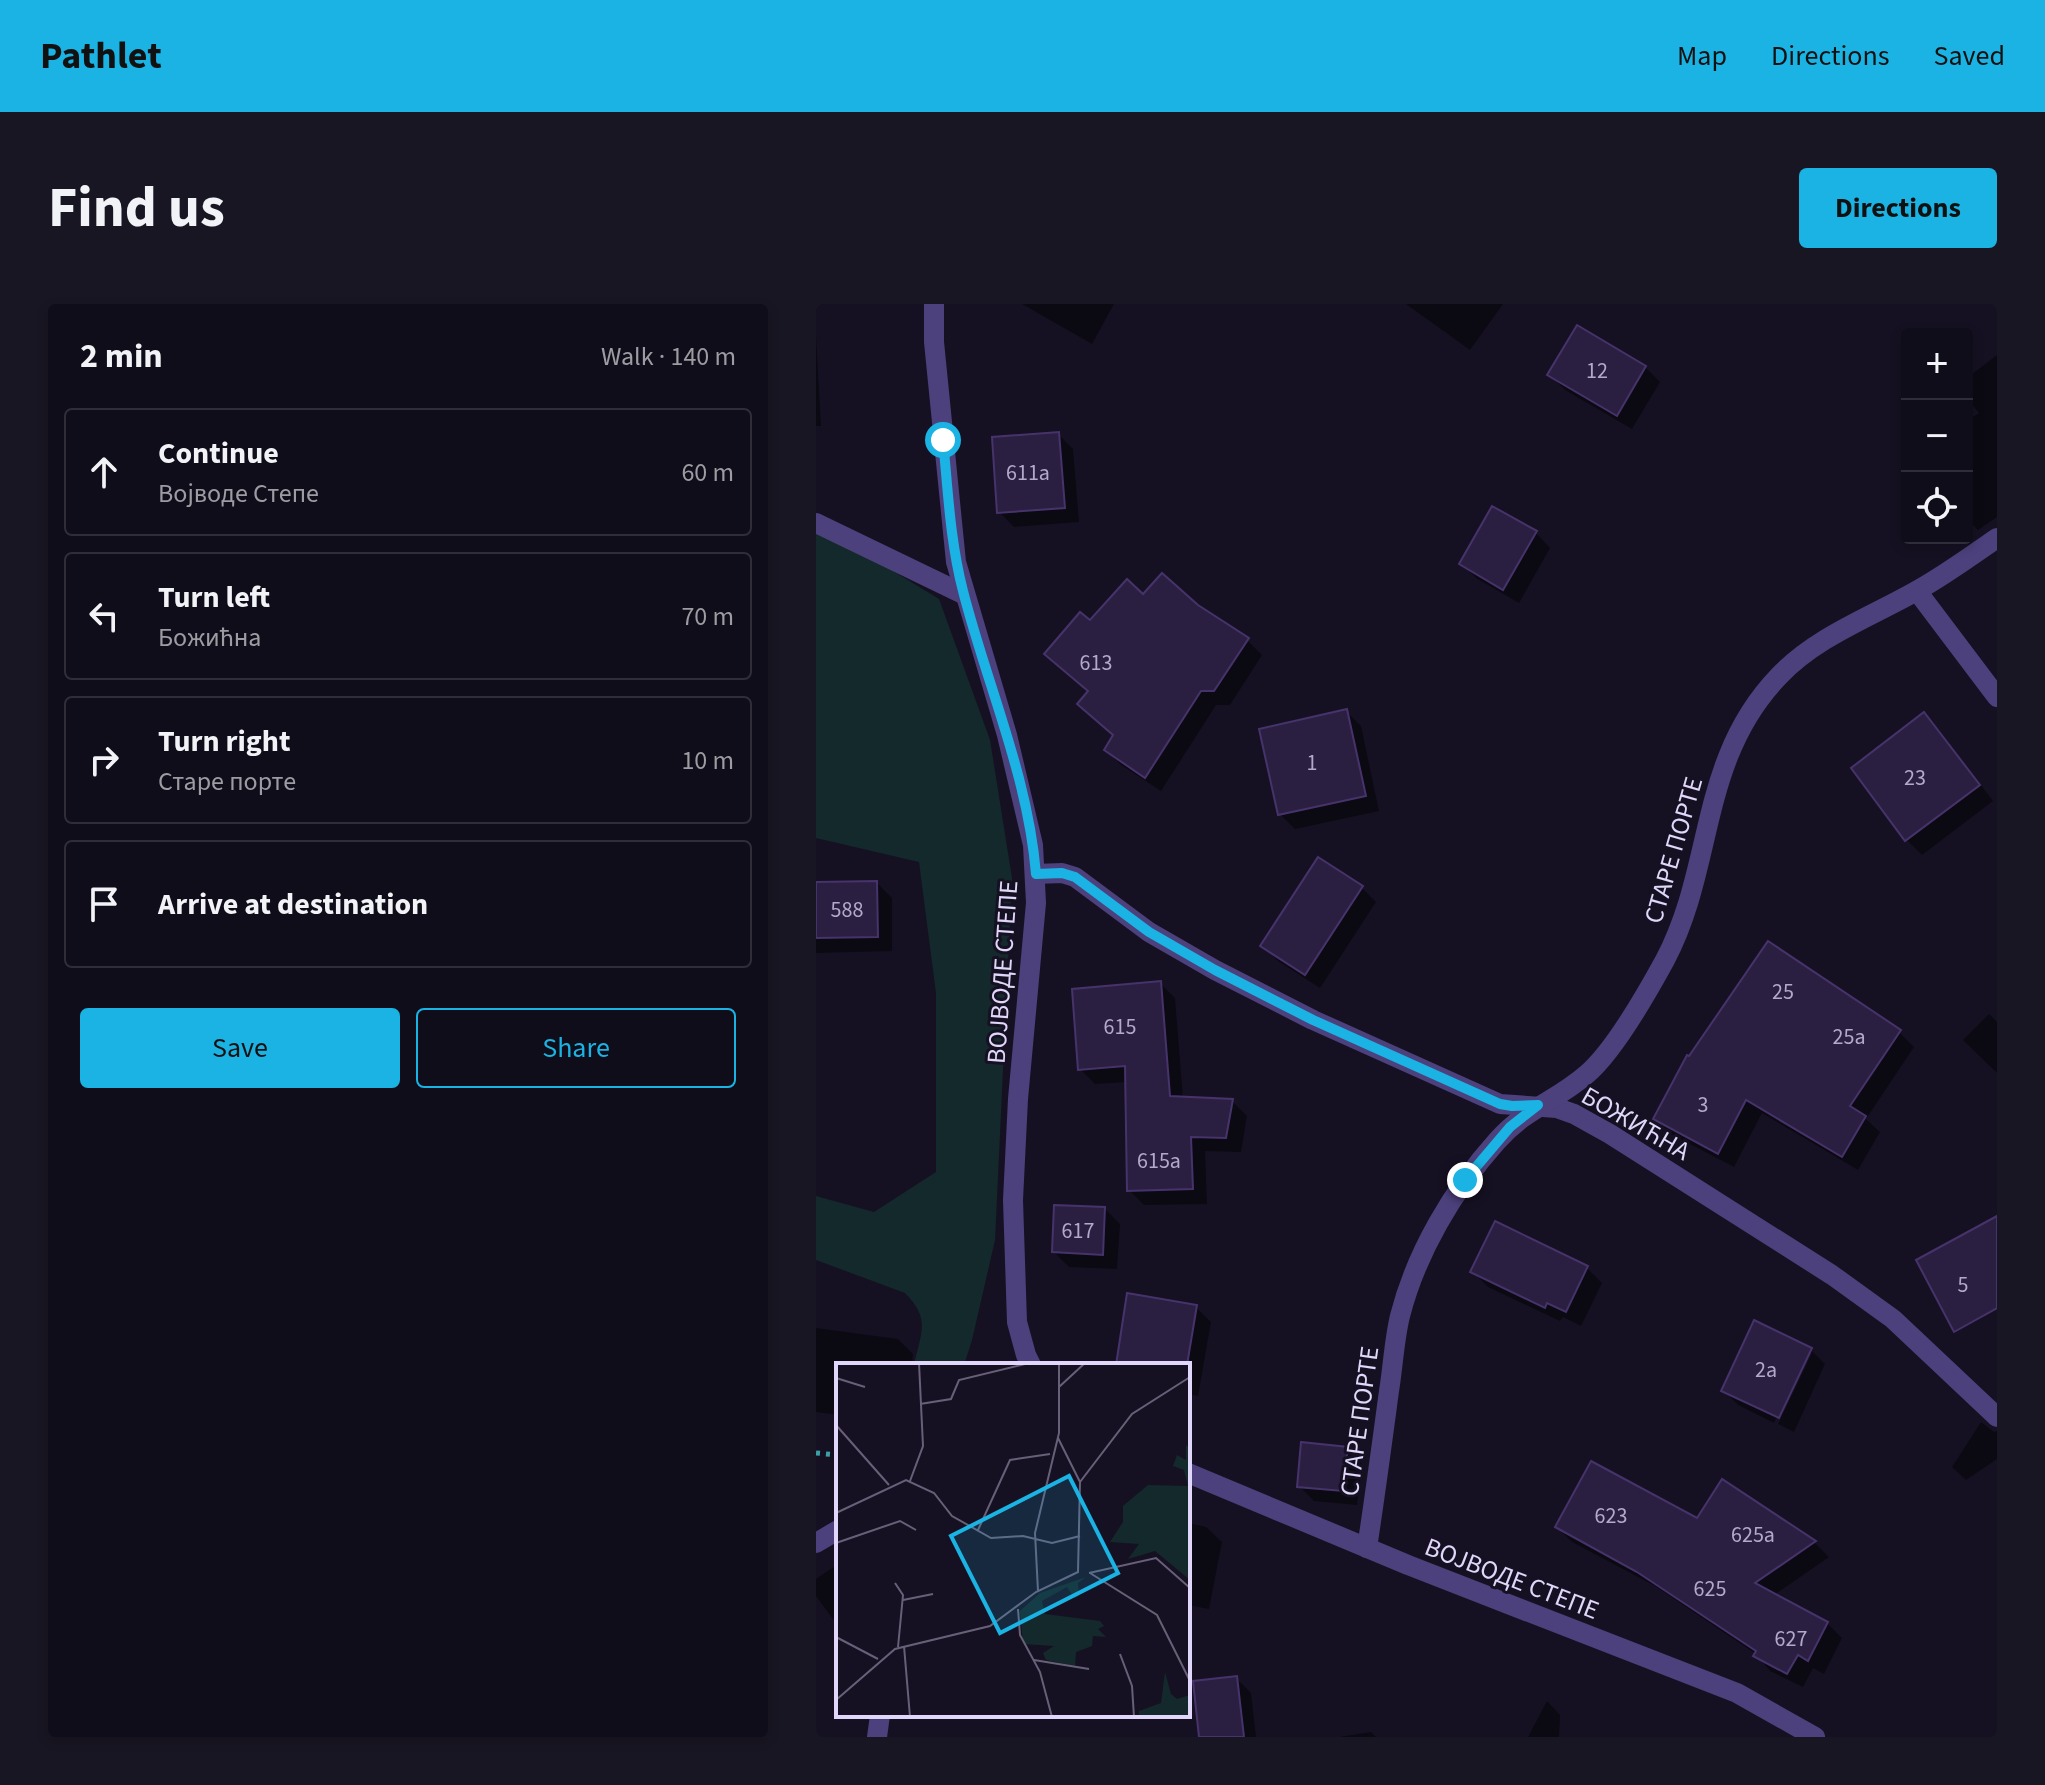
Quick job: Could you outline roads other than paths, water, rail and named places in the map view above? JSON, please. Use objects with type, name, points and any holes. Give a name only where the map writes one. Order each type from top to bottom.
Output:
[{"type":"street","name":"ВОЈВОДЕ СТЕПЕ","points":[[934,304],[934,342],[951,529],[963,594],[1007,735],[1029,820],[1036,874],[1013,1200],[1017,1322],[1030,1363]]},
{"type":"street","points":[[816,523],[963,594]]},
{"type":"street","name":"СТАРЕ ПОРТЕ","points":[[1367,1548],[1399,1320],[1432,1235],[1465,1180],[1510,1127],[1538,1105],[1560,1095],[1605,1055],[1663,963],[1687,907],[1714,793],[1730,750],[1753,708],[1779,675],[1827,638],[1917,591],[1997,538]]},
{"type":"street","points":[[1917,591],[1997,697]]},
{"type":"street","name":"БОЖИЋНА","points":[[1036,874],[1062,873],[1075,877],[1149,932],[1313,1020],[1500,1104],[1538,1105],[1574,1114],[1610,1134],[1832,1275],[1893,1319],[1997,1417]]},
{"type":"street","name":"ВОЈВОДЕ СТЕПЕ","points":[[1190,1474],[1367,1548],[1737,1693],[1815,1737]]},
{"type":"street","points":[[816,1543],[836,1531]]},
{"type":"street","points":[[877,1737],[880,1717]]}]
